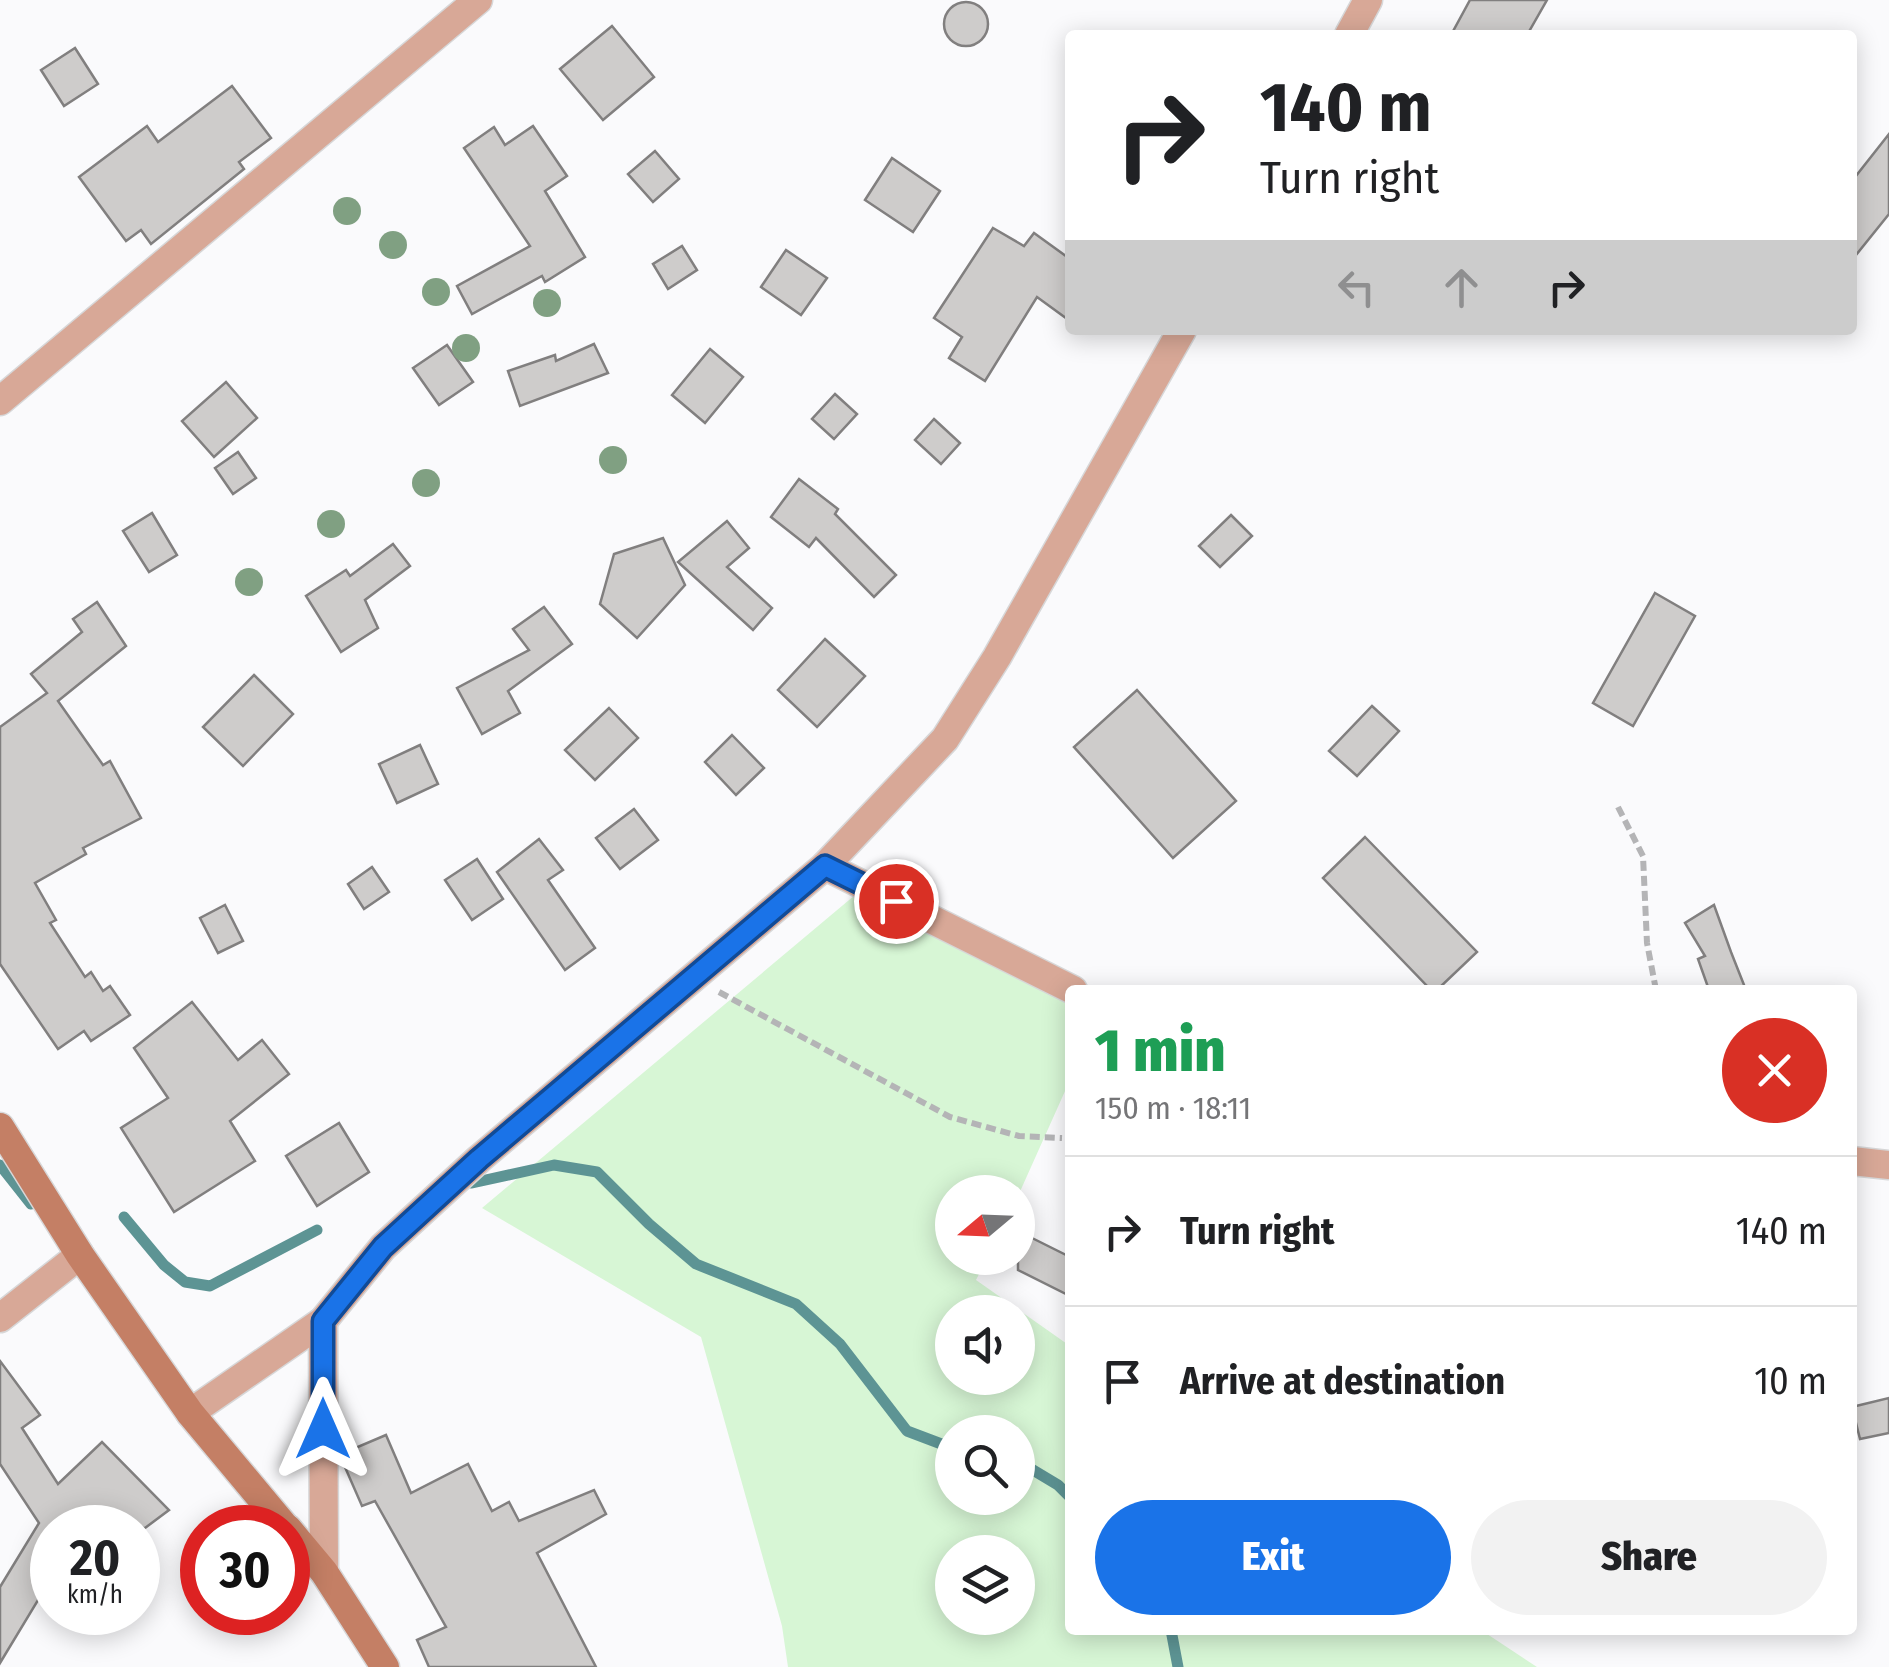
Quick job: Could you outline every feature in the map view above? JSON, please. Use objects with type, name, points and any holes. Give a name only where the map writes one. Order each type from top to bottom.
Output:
[{"type":"main road","points":[[0,1127],[80,1255],[190,1412],[268,1505]]},
{"type":"main road","points":[[310,1555],[385,1667]]},
{"type":"street","points":[[0,401],[478,0]]},
{"type":"street","points":[[1351,30],[1368,0]]},
{"type":"street","points":[[190,1412],[323,1321],[383,1247],[479,1159],[825,866],[945,739],[997,657],[1179,335]]},
{"type":"street","points":[[825,866],[1065,986]]},
{"type":"street","points":[[1857,1162],[1889,1166]]},
{"type":"street","points":[[0,1318],[80,1255]]},
{"type":"street","points":[[323,1321],[324,1572]]},
{"type":"path","points":[[1618,807],[1643,856],[1648,943],[1655,985]]},
{"type":"path","points":[[692,977],[950,1117],[1018,1136],[1062,1138]]},
{"type":"green space","points":[[861,890],[1065,992],[1065,1091],[1027,1175],[935,1175],[935,1275],[978,1275],[976,1280],[997,1295],[935,1295],[935,1395],[1035,1395],[1035,1321],[1065,1342],[1065,1635],[1489,1635],[1537,1667],[788,1667],[782,1626],[701,1337],[482,1208]]},
{"type":"building","points":[[1470,0],[1547,0],[1530,30],[1454,30]]},
{"type":"building","points":[[966,2],[982,8],[988,24],[982,40],[966,46],[950,40],[944,24],[950,8]]},
{"type":"building","points":[[612,26],[654,77],[603,120],[560,69]]},
{"type":"building","points":[[75,48],[98,84],[64,106],[41,70]]},
{"type":"building","points":[[232,86],[271,138],[239,162],[244,169],[151,244],[141,230],[126,241],[79,177],[147,126],[158,142]]},
{"type":"building","points":[[533,126],[567,176],[545,191],[585,257],[545,282],[542,276],[472,314],[457,286],[530,246],[464,148],[494,127],[505,145]]},
{"type":"building","points":[[1889,134],[1889,214],[1857,254],[1857,175]]},
{"type":"building","points":[[655,151],[679,179],[653,202],[628,174]]},
{"type":"building","points":[[892,158],[940,191],[913,232],[865,200]]},
{"type":"building","points":[[993,228],[1024,246],[1034,233],[1065,255],[1065,317],[1037,297],[985,381],[949,358],[962,337],[934,318]]},
{"type":"building","points":[[682,246],[697,270],[668,289],[653,264]]},
{"type":"building","points":[[786,250],[827,278],[801,315],[761,287]]},
{"type":"building","points":[[594,344],[608,373],[520,406],[508,371],[555,355],[556,361]]},
{"type":"building","points":[[447,345],[473,382],[439,405],[413,368]]},
{"type":"building","points":[[710,349],[743,377],[705,423],[672,395]]},
{"type":"building","points":[[226,382],[257,418],[214,457],[182,421]]},
{"type":"building","points":[[835,394],[857,414],[834,439],[812,419]]},
{"type":"building","points":[[934,419],[960,443],[941,464],[915,440]]},
{"type":"building","points":[[238,452],[256,478],[233,494],[215,468]]},
{"type":"building","points":[[799,479],[838,509],[835,514],[896,575],[874,597],[816,538],[809,547],[771,517]]},
{"type":"building","points":[[152,513],[177,555],[149,572],[123,531]]},
{"type":"building","points":[[1231,515],[1252,536],[1220,567],[1199,546]]},
{"type":"building","points":[[727,521],[749,548],[727,567],[772,608],[753,630],[678,562]]},
{"type":"building","points":[[663,538],[685,585],[637,638],[600,604],[614,554]]},
{"type":"building","points":[[393,544],[410,566],[365,600],[378,628],[341,652],[306,596],[346,570],[350,576]]},
{"type":"building","points":[[1655,593],[1695,616],[1633,726],[1593,703]]},
{"type":"building","points":[[97,602],[126,646],[58,701],[103,765],[110,761],[141,818],[83,848],[86,854],[35,883],[56,920],[50,923],[85,977],[91,972],[103,991],[110,986],[130,1015],[91,1041],[84,1031],[58,1049],[0,964],[0,727],[47,693],[31,674],[82,632],[73,619]]},
{"type":"building","points":[[544,607],[572,644],[508,691],[520,713],[482,734],[457,688],[529,650],[513,629]]},
{"type":"building","points":[[825,639],[865,676],[817,727],[778,690]]},
{"type":"building","points":[[254,675],[293,714],[243,766],[203,727]]},
{"type":"building","points":[[1137,690],[1236,801],[1173,858],[1074,747]]},
{"type":"building","points":[[1372,706],[1399,731],[1357,776],[1329,751]]},
{"type":"building","points":[[609,708],[638,738],[595,780],[565,750]]},
{"type":"building","points":[[732,735],[764,768],[736,795],[705,762]]},
{"type":"building","points":[[420,745],[438,784],[397,803],[379,764]]},
{"type":"building","points":[[634,809],[658,840],[620,869],[596,838]]},
{"type":"building","points":[[1365,837],[1477,952],[1442,985],[1426,985],[1323,878]]},
{"type":"building","points":[[539,839],[563,870],[548,880],[595,948],[565,970],[497,872]]},
{"type":"building","points":[[477,859],[503,899],[472,920],[445,880]]},
{"type":"building","points":[[372,867],[389,892],[364,909],[348,884]]},
{"type":"building","points":[[225,905],[243,941],[218,953],[200,918]]},
{"type":"building","points":[[1714,905],[1744,985],[1707,985],[1698,959],[1705,956],[1685,923]]},
{"type":"building","points":[[192,1002],[238,1060],[262,1040],[289,1074],[230,1121],[255,1161],[174,1212],[121,1128],[168,1098],[134,1048]]},
{"type":"building","points":[[339,1123],[369,1172],[317,1206],[286,1156]]},
{"type":"building","points":[[1035,1240],[1065,1254],[1065,1294],[1028,1275],[1035,1275]]},
{"type":"building","points":[[0,1361],[40,1415],[22,1428],[58,1484],[102,1442],[169,1510],[160,1517],[160,1505],[30,1505],[30,1509],[0,1464]]},
{"type":"building","points":[[1889,1398],[1889,1433],[1860,1439],[1857,1406]]},
{"type":"building","points":[[386,1435],[411,1493],[468,1464],[492,1511],[509,1502],[519,1521],[594,1490],[606,1514],[537,1553],[596,1667],[429,1667],[417,1640],[446,1627],[375,1501],[362,1506],[341,1458],[341,1454]]},
{"type":"building","points":[[30,1538],[30,1613],[0,1663],[0,1587]]},
{"type":"waterway","points":[[0,1165],[31,1204]]},
{"type":"waterway","points":[[472,1183],[554,1165],[597,1172],[696,1264],[796,1304],[840,1344],[907,1431],[935,1442]]},
{"type":"waterway","points":[[124,1217],[164,1265],[185,1282],[210,1286],[317,1230]]},
{"type":"waterway","points":[[1035,1471],[1065,1492]]},
{"type":"waterway","points":[[1172,1635],[1178,1667]]},
{"type":"route","points":[[323,1429],[323,1321],[383,1247],[479,1159],[825,866],[896,901]]}]
